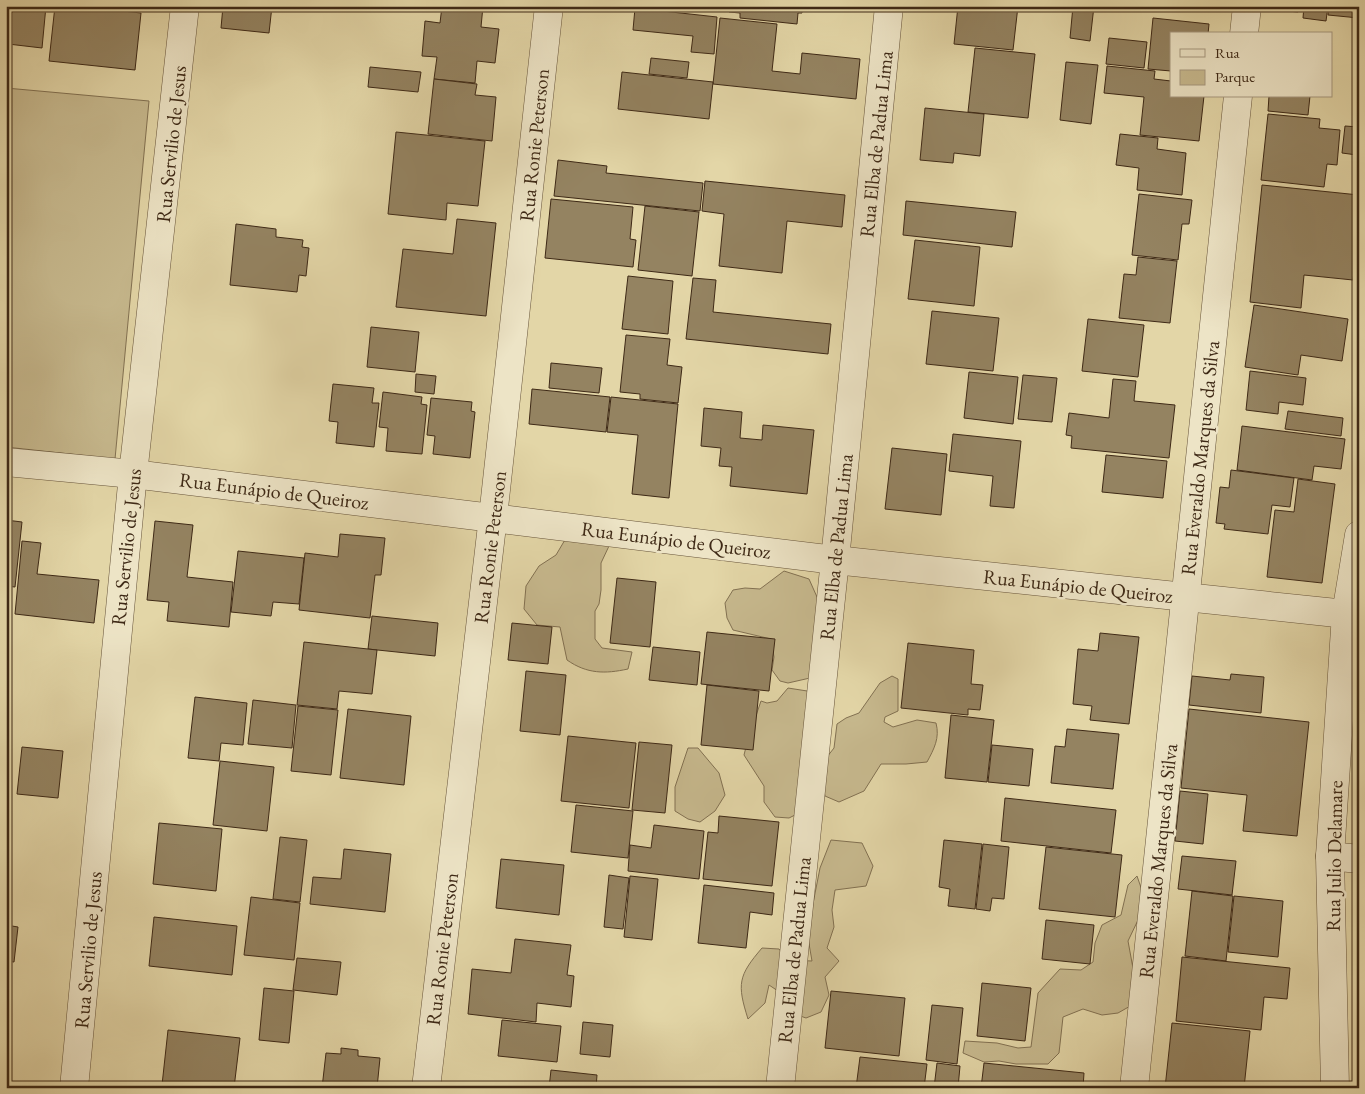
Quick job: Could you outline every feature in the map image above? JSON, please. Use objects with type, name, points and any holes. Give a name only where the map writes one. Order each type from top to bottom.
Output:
[{"type":"street","name":"Rua Servilio de Jesus","points":[[74,1088],[133,474],[185,6]]},
{"type":"street","name":"Rua Ronie Peterson","points":[[426,1088],[493,517],[549,6]]},
{"type":"street","name":"Rua Elba de Padua Lima","points":[[780,1088],[835,560],[889,6]]},
{"type":"street","points":[[1244,32],[1247,6]]},
{"type":"street","name":"Rua Everaldo Marques da Silva","points":[[1134,1088],[1238,98]]},
{"type":"street","name":"Rua Eunápio de Queiroz","points":[[6,462],[133,474],[835,560],[1346,614]]},
{"type":"street","name":"Rua Julio Delamare","points":[[1335,1088],[1330,856],[1346,614],[1359,535]]},
{"type":"street","points":[[1330,856],[1359,859]]},
{"type":"green space","points":[[6,88],[149,101],[115,459],[6,447]]},
{"type":"green space","points":[[569,533],[609,546],[601,563],[601,590],[599,604],[595,611],[595,639],[602,648],[632,652],[628,669],[596,672],[574,665],[567,660],[560,627],[537,625],[524,609],[526,586],[539,566],[556,555]]},
{"type":"green space","points":[[784,571],[809,579],[817,597],[829,615],[810,678],[788,683],[780,681],[772,670],[774,657],[771,639],[733,630],[727,618],[725,603],[733,590],[745,588],[760,589]]},
{"type":"green space","points":[[892,676],[898,679],[898,711],[885,717],[884,722],[893,727],[917,720],[936,723],[937,739],[927,762],[881,764],[864,791],[839,802],[825,796],[821,777],[823,762],[834,748],[837,724],[859,713],[880,683]]},
{"type":"green space","points":[[788,688],[820,693],[805,810],[789,818],[775,817],[764,802],[764,786],[744,755],[761,701],[767,703],[777,701]]},
{"type":"green space","points":[[688,748],[698,748],[719,773],[725,795],[715,811],[700,822],[688,819],[675,811],[675,787]]},
{"type":"green space","points":[[831,840],[862,843],[873,866],[866,886],[835,890],[832,910],[834,927],[827,948],[839,961],[825,977],[829,995],[821,1012],[806,1018],[789,1012],[784,995],[769,985],[765,1003],[748,1019],[742,997],[742,981],[748,966],[762,948],[779,949],[788,960],[812,961],[808,938],[809,924],[820,868]]},
{"type":"green space","points":[[1137,876],[1145,899],[1139,918],[1128,941],[1139,1001],[1118,1013],[1102,1015],[1083,1009],[1063,1017],[1059,1053],[1048,1064],[984,1062],[963,1053],[965,1041],[997,1043],[1018,1048],[1031,1047],[1038,993],[1060,969],[1081,970],[1093,962],[1095,943],[1102,925],[1121,915],[1128,885]]},
{"type":"building","points":[[12,6],[46,6],[42,48],[8,44]]},
{"type":"building","points":[[55,6],[78,6],[141,13],[135,70],[49,61]]},
{"type":"building","points":[[223,6],[272,6],[269,33],[221,28]]},
{"type":"building","points":[[442,6],[483,6],[481,27],[499,29],[495,63],[477,61],[475,83],[434,79],[437,57],[422,56],[425,21],[440,23]]},
{"type":"building","points":[[729,6],[802,6],[802,13],[798,13],[797,24],[740,18],[740,13],[729,12]]},
{"type":"building","points":[[958,6],[1018,6],[1013,50],[954,44]]},
{"type":"building","points":[[1073,6],[1094,6],[1090,41],[1070,38]]},
{"type":"building","points":[[1276,6],[1299,6],[1298,12],[1276,10]]},
{"type":"building","points":[[1304,6],[1328,6],[1326,21],[1303,18]]},
{"type":"building","points":[[1329,6],[1359,6],[1359,18],[1328,15]]},
{"type":"building","points":[[635,8],[717,17],[714,54],[691,52],[693,36],[633,30]]},
{"type":"building","points":[[720,18],[777,24],[772,71],[800,74],[802,53],[860,59],[856,99],[713,84]]},
{"type":"building","points":[[1153,18],[1209,24],[1208,32],[1170,32],[1170,71],[1148,69]]},
{"type":"building","points":[[1109,38],[1147,42],[1144,68],[1106,64]]},
{"type":"building","points":[[975,48],[1035,54],[1028,118],[968,112]]},
{"type":"building","points":[[651,58],[689,62],[687,78],[649,74]]},
{"type":"building","points":[[1066,62],[1098,65],[1091,124],[1060,120]]},
{"type":"building","points":[[1107,66],[1155,71],[1154,79],[1170,81],[1170,98],[1204,98],[1199,141],[1140,135],[1144,97],[1104,93]]},
{"type":"building","points":[[370,67],[421,72],[418,92],[368,87]]},
{"type":"building","points":[[622,72],[713,82],[709,119],[618,109]]},
{"type":"building","points":[[434,79],[477,84],[475,95],[496,97],[492,141],[428,134]]},
{"type":"building","points":[[1269,98],[1310,98],[1308,115],[1268,111]]},
{"type":"building","points":[[925,108],[984,114],[980,156],[954,153],[953,163],[920,160]]},
{"type":"building","points":[[1268,114],[1320,119],[1319,128],[1340,130],[1337,165],[1327,164],[1324,187],[1261,180]]},
{"type":"building","points":[[1345,126],[1359,127],[1357,155],[1342,153]]},
{"type":"building","points":[[396,132],[485,141],[478,206],[447,203],[446,220],[388,214]]},
{"type":"building","points":[[1120,134],[1158,138],[1157,149],[1186,153],[1182,195],[1137,190],[1139,168],[1116,165]]},
{"type":"building","points":[[558,160],[607,166],[606,173],[703,183],[700,211],[554,196]]},
{"type":"building","points":[[705,181],[845,195],[842,227],[787,221],[782,273],[719,266],[724,214],[702,211]]},
{"type":"building","points":[[1262,185],[1359,195],[1359,255],[1356,254],[1353,280],[1304,275],[1301,308],[1250,302]]},
{"type":"building","points":[[1139,194],[1192,200],[1189,224],[1182,224],[1178,260],[1132,255]]},
{"type":"building","points":[[551,199],[633,207],[630,239],[636,240],[633,267],[545,258]]},
{"type":"building","points":[[906,201],[1016,212],[1012,247],[903,235]]},
{"type":"building","points":[[645,206],[699,212],[692,276],[638,270]]},
{"type":"building","points":[[457,219],[496,223],[486,316],[396,307],[403,249],[453,254]]},
{"type":"building","points":[[236,224],[276,229],[276,237],[303,240],[302,247],[309,248],[306,276],[299,275],[297,292],[230,285]]},
{"type":"building","points":[[915,240],[980,247],[974,306],[908,299]]},
{"type":"building","points":[[1138,257],[1177,261],[1170,323],[1119,318],[1124,274],[1136,275]]},
{"type":"building","points":[[628,276],[673,281],[668,334],[622,329]]},
{"type":"building","points":[[693,278],[716,280],[713,312],[831,324],[828,354],[686,339]]},
{"type":"building","points":[[1254,305],[1348,319],[1342,361],[1301,355],[1298,375],[1245,367]]},
{"type":"building","points":[[932,311],[999,318],[993,371],[926,364]]},
{"type":"building","points":[[1088,319],[1144,325],[1138,377],[1082,371]]},
{"type":"building","points":[[371,327],[419,332],[415,372],[367,367]]},
{"type":"building","points":[[626,335],[670,339],[667,365],[682,367],[678,403],[640,399],[640,394],[620,392]]},
{"type":"building","points":[[551,363],[602,368],[599,393],[549,388]]},
{"type":"building","points":[[1250,371],[1306,378],[1303,405],[1279,402],[1278,414],[1246,410]]},
{"type":"building","points":[[969,372],[1018,377],[1013,424],[964,418]]},
{"type":"building","points":[[416,374],[436,376],[434,394],[415,392]]},
{"type":"building","points":[[1023,375],[1057,378],[1052,422],[1018,419]]},
{"type":"building","points":[[1113,379],[1136,381],[1134,401],[1175,405],[1169,458],[1071,448],[1072,436],[1066,435],[1069,413],[1109,418]]},
{"type":"building","points":[[333,384],[374,388],[372,403],[379,403],[374,447],[336,443],[338,422],[329,421]]},
{"type":"building","points":[[532,389],[610,397],[606,432],[529,424]]},
{"type":"building","points":[[383,392],[422,397],[421,404],[427,405],[422,454],[386,451],[388,428],[379,427]]},
{"type":"building","points":[[611,397],[678,404],[669,498],[632,494],[638,435],[607,432]]},
{"type":"building","points":[[431,398],[472,402],[471,411],[475,412],[470,458],[433,454],[435,436],[427,435]]},
{"type":"building","points":[[704,408],[742,412],[740,438],[762,440],[763,425],[814,430],[807,494],[730,486],[732,467],[719,466],[721,448],[701,446]]},
{"type":"building","points":[[1288,411],[1343,418],[1341,436],[1285,429]]},
{"type":"building","points":[[1242,426],[1345,439],[1341,469],[1314,466],[1312,480],[1237,470]]},
{"type":"building","points":[[953,434],[1021,441],[1014,508],[990,506],[993,476],[949,471]]},
{"type":"building","points":[[892,448],[947,454],[941,515],[885,509]]},
{"type":"building","points":[[1106,455],[1167,461],[1163,498],[1102,492]]},
{"type":"building","points":[[1231,470],[1294,478],[1290,507],[1272,505],[1268,534],[1224,529],[1225,524],[1216,523],[1220,487],[1229,488]]},
{"type":"building","points":[[1298,479],[1335,484],[1322,583],[1267,577],[1275,510],[1294,512]]},
{"type":"building","points":[[6,520],[22,522],[15,587],[6,586]]},
{"type":"building","points":[[155,521],[193,525],[187,577],[233,582],[229,627],[167,621],[169,602],[147,600]]},
{"type":"building","points":[[340,534],[385,538],[381,575],[375,575],[370,618],[299,610],[305,553],[338,557]]},
{"type":"building","points":[[22,541],[41,543],[37,574],[99,580],[94,623],[15,614]]},
{"type":"building","points":[[238,551],[304,558],[299,604],[273,602],[271,616],[231,612]]},
{"type":"building","points":[[617,578],[656,582],[650,647],[610,643]]},
{"type":"building","points":[[372,616],[438,623],[435,656],[368,649]]},
{"type":"building","points":[[512,623],[552,627],[548,664],[508,660]]},
{"type":"building","points":[[707,632],[775,639],[769,691],[701,684]]},
{"type":"building","points":[[1100,633],[1139,637],[1129,724],[1090,720],[1092,706],[1073,704],[1078,649],[1098,651]]},
{"type":"building","points":[[304,642],[377,650],[372,694],[339,691],[337,709],[297,705]]},
{"type":"building","points":[[908,643],[974,650],[971,684],[983,685],[980,710],[968,709],[968,715],[901,708]]},
{"type":"building","points":[[653,647],[700,652],[697,685],[649,680]]},
{"type":"building","points":[[526,671],[566,675],[560,735],[520,731]]},
{"type":"building","points":[[1231,674],[1264,677],[1261,713],[1189,705],[1192,676],[1230,680]]},
{"type":"building","points":[[707,685],[759,691],[753,750],[701,745]]},
{"type":"building","points":[[195,697],[247,703],[243,745],[221,743],[219,761],[188,758]]},
{"type":"building","points":[[253,700],[296,705],[292,748],[248,744]]},
{"type":"building","points":[[298,706],[338,710],[331,775],[291,771]]},
{"type":"building","points":[[348,709],[411,716],[404,785],[340,778]]},
{"type":"building","points":[[1189,709],[1309,722],[1297,836],[1243,831],[1247,795],[1181,788]]},
{"type":"building","points":[[951,715],[994,720],[987,782],[945,778]]},
{"type":"building","points":[[1067,729],[1119,734],[1113,789],[1051,783],[1055,746],[1065,747]]},
{"type":"building","points":[[568,736],[636,743],[629,808],[561,801]]},
{"type":"building","points":[[639,742],[672,745],[665,813],[632,810]]},
{"type":"building","points":[[992,745],[1033,749],[1029,786],[988,782]]},
{"type":"building","points":[[22,747],[63,751],[58,798],[17,794]]},
{"type":"building","points":[[220,761],[274,767],[267,831],[213,825]]},
{"type":"building","points":[[1180,791],[1208,794],[1203,844],[1175,841]]},
{"type":"building","points":[[1005,798],[1116,810],[1111,853],[1001,841]]},
{"type":"building","points":[[576,805],[633,811],[628,858],[571,852]]},
{"type":"building","points":[[719,816],[779,822],[772,886],[703,879],[708,832],[718,833]]},
{"type":"building","points":[[159,823],[222,829],[216,891],[153,884]]},
{"type":"building","points":[[654,825],[704,831],[699,879],[628,871],[630,845],[651,848]]},
{"type":"building","points":[[280,837],[307,840],[300,902],[273,899]]},
{"type":"building","points":[[944,840],[982,844],[975,909],[948,906],[950,889],[939,887]]},
{"type":"building","points":[[983,844],[1009,847],[1004,899],[992,898],[990,911],[976,909]]},
{"type":"building","points":[[1046,847],[1122,855],[1115,917],[1039,909]]},
{"type":"building","points":[[344,849],[391,854],[385,912],[310,904],[313,877],[341,879]]},
{"type":"building","points":[[1182,856],[1236,861],[1232,895],[1178,889]]},
{"type":"building","points":[[501,859],[564,865],[559,915],[496,908]]},
{"type":"building","points":[[609,875],[629,878],[623,929],[604,927]]},
{"type":"building","points":[[630,876],[658,879],[652,940],[624,937]]},
{"type":"building","points":[[704,885],[774,893],[772,915],[750,912],[746,948],[698,943]]},
{"type":"building","points":[[1192,891],[1233,896],[1226,961],[1185,956]]},
{"type":"building","points":[[1234,896],[1283,901],[1278,957],[1228,952]]},
{"type":"building","points":[[251,897],[300,903],[294,960],[244,955]]},
{"type":"building","points":[[154,917],[237,926],[232,975],[149,966]]},
{"type":"building","points":[[1046,920],[1094,925],[1090,964],[1042,959]]},
{"type":"building","points":[[6,925],[18,927],[14,962],[6,961]]},
{"type":"building","points":[[515,939],[571,945],[567,975],[574,976],[571,1007],[537,1003],[536,1022],[468,1014],[472,969],[511,973]]},
{"type":"building","points":[[1182,957],[1290,968],[1287,999],[1264,997],[1261,1030],[1176,1021]]},
{"type":"building","points":[[297,958],[341,962],[337,995],[293,990]]},
{"type":"building","points":[[982,983],[1031,988],[1025,1041],[977,1036]]},
{"type":"building","points":[[264,988],[294,991],[289,1043],[259,1040]]},
{"type":"building","points":[[831,991],[905,998],[899,1056],[825,1048]]},
{"type":"building","points":[[932,1005],[963,1008],[957,1064],[926,1060]]},
{"type":"building","points":[[502,1020],[561,1026],[557,1062],[498,1056]]},
{"type":"building","points":[[583,1022],[613,1025],[610,1057],[580,1054]]},
{"type":"building","points":[[1172,1023],[1250,1031],[1244,1088],[1165,1088]]},
{"type":"building","points":[[168,1030],[240,1038],[234,1088],[184,1088],[162,1085]]},
{"type":"building","points":[[341,1048],[358,1050],[358,1056],[380,1058],[377,1088],[322,1088],[326,1053],[341,1054]]},
{"type":"building","points":[[860,1057],[927,1064],[924,1088],[856,1088]]},
{"type":"building","points":[[937,1063],[960,1066],[958,1088],[934,1088]]},
{"type":"building","points":[[984,1063],[1084,1073],[1083,1088],[981,1088]]},
{"type":"building","points":[[551,1070],[597,1075],[596,1088],[549,1088]]}]
